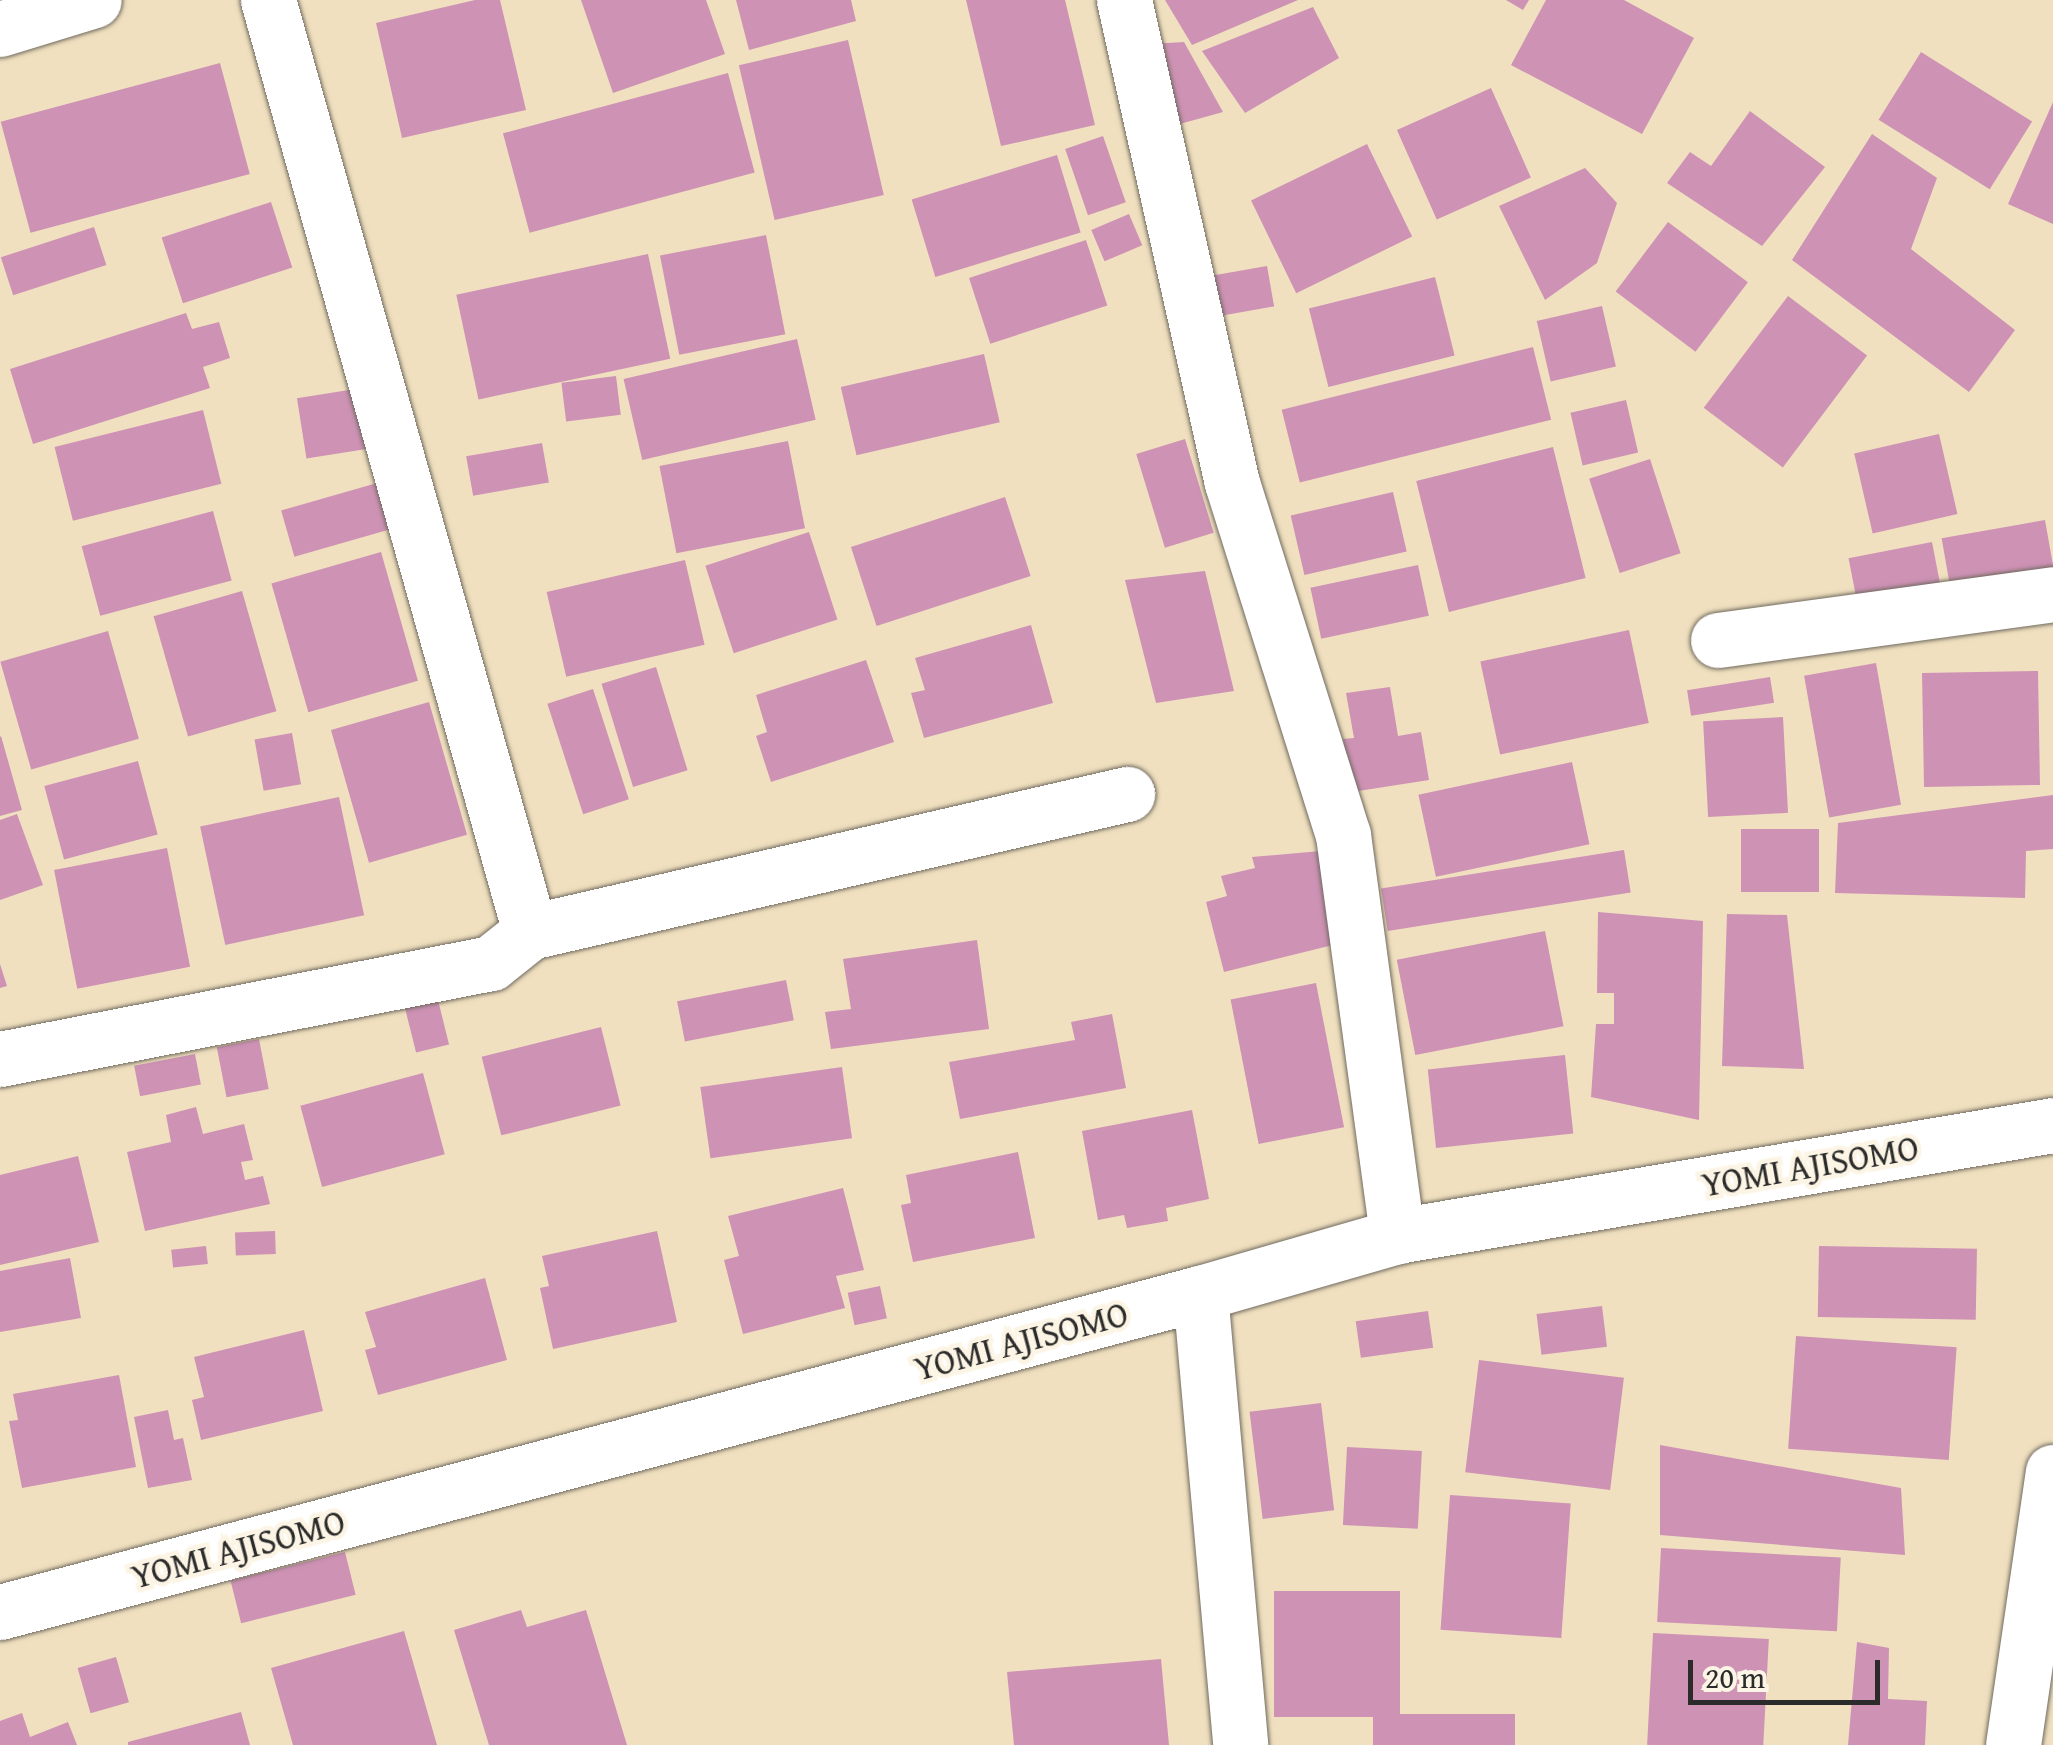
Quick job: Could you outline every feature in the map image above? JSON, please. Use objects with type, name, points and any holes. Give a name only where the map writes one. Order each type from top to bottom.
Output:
[{"type":"street","points":[[0,29],[94,0]]},
{"type":"street","points":[[268,0],[530,932]]},
{"type":"street","points":[[1124,0],[1232,483],[1343,836],[1397,1236]]},
{"type":"street","points":[[1718,640],[2053,594]]},
{"type":"street","points":[[0,1059],[492,963],[530,932],[1127,794]]},
{"type":"street","name":"YOMI AJISOMO","points":[[0,1612],[1200,1294],[1397,1236],[2053,1125]]},
{"type":"street","points":[[1200,1294],[1240,1745]]},
{"type":"street","points":[[2013,1745],[2053,1472]]},
{"type":"building","points":[[475,0],[500,0],[526,110],[402,138],[376,23]]},
{"type":"building","points":[[581,0],[706,0],[725,54],[613,93]]},
{"type":"building","points":[[736,0],[851,0],[856,21],[749,50]]},
{"type":"building","points":[[966,0],[1065,0],[1095,125],[1001,146]]},
{"type":"building","points":[[1165,0],[1298,0],[1192,45]]},
{"type":"building","points":[[1506,0],[1529,0],[1523,10]]},
{"type":"building","points":[[1546,0],[1624,0],[1694,38],[1642,134],[1511,65]]},
{"type":"building","points":[[1313,7],[1339,58],[1245,113],[1202,51]]},
{"type":"building","points":[[848,40],[884,195],[775,220],[739,65]]},
{"type":"building","points":[[1184,42],[1223,112],[1169,127],[1151,44]]},
{"type":"building","points":[[1921,52],[2032,121],[1990,189],[1879,120]]},
{"type":"building","points":[[220,63],[250,174],[30,233],[1,122]]},
{"type":"building","points":[[728,73],[755,172],[530,233],[503,133]]},
{"type":"building","points":[[1491,88],[1531,178],[1437,219],[1397,130]]},
{"type":"building","points":[[2053,102],[2053,224],[2008,204]]},
{"type":"building","points":[[1750,111],[1825,167],[1762,246],[1667,183],[1690,152],[1711,166]]},
{"type":"building","points":[[1872,134],[1937,178],[1911,249],[2015,330],[1969,392],[1792,260]]},
{"type":"building","points":[[1103,136],[1126,202],[1088,215],[1065,149]]},
{"type":"building","points":[[1367,144],[1412,237],[1296,293],[1251,201]]},
{"type":"building","points":[[1057,155],[1081,232],[935,277],[912,199]]},
{"type":"building","points":[[1585,168],[1617,203],[1597,263],[1545,300],[1499,206]]},
{"type":"building","points":[[271,202],[292,268],[183,303],[162,238]]},
{"type":"building","points":[[1129,214],[1142,245],[1105,261],[1091,230]]},
{"type":"building","points":[[1668,222],[1748,282],[1696,352],[1616,291]]},
{"type":"building","points":[[94,227],[106,265],[13,295],[1,257]]},
{"type":"building","points":[[766,235],[785,334],[679,355],[660,256]]},
{"type":"building","points":[[1086,240],[1107,306],[990,344],[969,278]]},
{"type":"building","points":[[648,254],[670,359],[479,399],[456,295]]},
{"type":"building","points":[[1267,266],[1274,306],[1217,316],[1210,276]]},
{"type":"building","points":[[1435,277],[1455,356],[1328,387],[1309,308]]},
{"type":"building","points":[[1788,296],[1867,356],[1783,467],[1704,408]]},
{"type":"building","points":[[1602,306],[1616,366],[1551,381],[1537,321]]},
{"type":"building","points":[[186,313],[192,329],[219,322],[230,358],[203,367],[210,388],[33,444],[10,369]]},
{"type":"building","points":[[797,339],[816,420],[642,460],[624,379]]},
{"type":"building","points":[[1533,347],[1551,420],[1300,482],[1282,410]]},
{"type":"building","points":[[984,354],[1000,422],[857,455],[841,387]]},
{"type":"building","points":[[616,376],[621,415],[566,421],[561,383]]},
{"type":"building","points":[[374,386],[384,446],[307,458],[297,398]]},
{"type":"building","points":[[1626,400],[1638,453],[1583,465],[1570,413]]},
{"type":"building","points":[[203,410],[221,484],[73,521],[55,447]]},
{"type":"building","points":[[1939,434],[1957,514],[1873,533],[1854,454]]},
{"type":"building","points":[[1185,439],[1214,533],[1165,548],[1136,454]]},
{"type":"building","points":[[788,441],[805,528],[676,553],[659,466]]},
{"type":"building","points":[[542,443],[549,482],[473,496],[466,456]]},
{"type":"building","points":[[1553,447],[1586,578],[1449,612],[1416,481]]},
{"type":"building","points":[[1650,459],[1681,553],[1620,573],[1589,479]]},
{"type":"building","points":[[384,481],[397,527],[294,557],[281,510]]},
{"type":"building","points":[[1393,492],[1407,551],[1304,575],[1291,516]]},
{"type":"building","points":[[1005,497],[1031,576],[877,626],[851,547]]},
{"type":"building","points":[[213,511],[232,581],[100,616],[82,546]]},
{"type":"building","points":[[2045,520],[2053,567],[1950,586],[1942,538]]},
{"type":"building","points":[[809,532],[837,619],[734,653],[705,566]]},
{"type":"building","points":[[1932,542],[1940,585],[1857,601],[1849,558]]},
{"type":"building","points":[[381,552],[418,681],[308,712],[271,583]]},
{"type":"building","points":[[685,560],[705,645],[566,677],[547,592]]},
{"type":"building","points":[[1418,565],[1429,616],[1321,639],[1310,588]]},
{"type":"building","points":[[1205,571],[1234,691],[1156,703],[1125,580]]},
{"type":"building","points":[[242,591],[276,711],[188,737],[154,616]]},
{"type":"building","points":[[1031,625],[1053,703],[924,738],[911,693],[925,690],[915,658]]},
{"type":"building","points":[[1629,630],[1649,723],[1500,755],[1480,662]]},
{"type":"building","points":[[108,631],[139,739],[31,770],[0,662]]},
{"type":"building","points":[[866,660],[894,742],[771,782],[756,736],[767,732],[756,695]]},
{"type":"building","points":[[1876,663],[1901,805],[1829,817],[1804,676]]},
{"type":"building","points":[[656,667],[688,770],[633,787],[601,684]]},
{"type":"building","points":[[2038,671],[2040,785],[1924,787],[1922,673]]},
{"type":"building","points":[[1770,677],[1774,703],[1691,716],[1687,690]]},
{"type":"building","points":[[1390,687],[1398,736],[1421,732],[1429,780],[1352,792],[1343,739],[1354,738],[1346,693]]},
{"type":"building","points":[[593,689],[629,799],[583,814],[547,704]]},
{"type":"building","points":[[429,702],[467,835],[369,863],[331,730]]},
{"type":"building","points":[[1783,717],[1788,813],[1708,817],[1703,721]]},
{"type":"building","points":[[292,733],[301,784],[264,791],[255,740]]},
{"type":"building","points":[[0,737],[22,810],[0,816]]},
{"type":"building","points":[[138,761],[158,834],[64,860],[44,786]]},
{"type":"building","points":[[1572,762],[1589,844],[1436,877],[1418,795]]},
{"type":"building","points":[[2053,795],[2053,849],[2026,851],[2025,898],[1835,893],[1838,823]]},
{"type":"building","points":[[339,797],[364,915],[225,945],[200,827]]},
{"type":"building","points":[[17,814],[43,885],[0,900],[0,820]]},
{"type":"building","points":[[1741,829],[1819,829],[1819,892],[1741,892]]},
{"type":"building","points":[[167,848],[190,967],[77,989],[54,870]]},
{"type":"building","points":[[1624,850],[1631,892],[1388,931],[1381,888]]},
{"type":"building","points":[[1321,851],[1345,942],[1224,972],[1206,902],[1227,896],[1221,876],[1255,868],[1252,857]]},
{"type":"building","points":[[1598,912],[1703,921],[1699,1120],[1591,1097],[1596,1024],[1614,1024],[1614,993],[1597,993]]},
{"type":"building","points":[[1727,914],[1787,915],[1804,1069],[1722,1066]]},
{"type":"building","points":[[1545,931],[1564,1026],[1415,1055],[1397,960]]},
{"type":"building","points":[[977,940],[989,1029],[831,1049],[825,1012],[851,1009],[843,959]]},
{"type":"building","points":[[0,964],[7,986],[0,988]]},
{"type":"building","points":[[786,980],[794,1020],[685,1041],[677,1001]]},
{"type":"building","points":[[1316,983],[1344,1127],[1259,1144],[1231,1000]]},
{"type":"building","points":[[436,992],[449,1044],[416,1053],[403,1000]]},
{"type":"building","points":[[1112,1014],[1126,1088],[960,1119],[949,1062],[1075,1040],[1071,1022]]},
{"type":"building","points":[[601,1027],[621,1106],[501,1135],[482,1057]]},
{"type":"building","points":[[259,1039],[269,1089],[227,1097],[217,1047]]},
{"type":"building","points":[[195,1054],[201,1084],[140,1096],[134,1066]]},
{"type":"building","points":[[1565,1055],[1573,1134],[1436,1148],[1428,1069]]},
{"type":"building","points":[[842,1067],[852,1138],[710,1158],[700,1087]]},
{"type":"building","points":[[423,1073],[445,1154],[322,1187],[300,1106]]},
{"type":"building","points":[[196,1107],[203,1134],[244,1124],[253,1160],[241,1162],[245,1180],[263,1176],[270,1204],[145,1231],[127,1152],[171,1142],[166,1115]]},
{"type":"building","points":[[1192,1110],[1209,1199],[1166,1208],[1168,1221],[1127,1228],[1124,1215],[1098,1220],[1082,1131]]},
{"type":"building","points":[[1018,1152],[1035,1238],[913,1262],[901,1205],[911,1203],[906,1175]]},
{"type":"building","points":[[78,1156],[99,1242],[0,1265],[0,1175]]},
{"type":"building","points":[[843,1188],[864,1270],[836,1276],[845,1308],[743,1334],[724,1260],[739,1256],[728,1216]]},
{"type":"building","points":[[275,1231],[276,1254],[236,1255],[235,1232]]},
{"type":"building","points":[[657,1231],[677,1322],[553,1349],[540,1288],[549,1286],[542,1256]]},
{"type":"building","points":[[206,1246],[208,1264],[173,1268],[171,1250]]},
{"type":"building","points":[[1819,1246],[1977,1249],[1976,1320],[1818,1317]]},
{"type":"building","points":[[70,1258],[81,1318],[0,1332],[0,1271]]},
{"type":"building","points":[[485,1278],[507,1360],[378,1395],[365,1350],[376,1347],[365,1312]]},
{"type":"building","points":[[880,1286],[887,1318],[855,1325],[848,1293]]},
{"type":"building","points":[[1602,1306],[1607,1347],[1541,1355],[1536,1314]]},
{"type":"building","points":[[1428,1311],[1433,1348],[1361,1358],[1356,1321]]},
{"type":"building","points":[[304,1330],[323,1411],[201,1440],[192,1400],[204,1397],[194,1357]]},
{"type":"building","points":[[1796,1336],[1957,1347],[1949,1460],[1788,1449]]},
{"type":"building","points":[[1479,1360],[1624,1378],[1610,1490],[1465,1472]]},
{"type":"building","points":[[119,1375],[136,1467],[22,1488],[9,1421],[18,1420],[13,1394]]},
{"type":"building","points":[[1321,1403],[1334,1510],[1263,1519],[1250,1412]]},
{"type":"building","points":[[168,1410],[174,1440],[183,1438],[192,1480],[148,1488],[134,1417]]},
{"type":"building","points":[[1660,1445],[1901,1488],[1905,1555],[1660,1535]]},
{"type":"building","points":[[1347,1447],[1422,1451],[1418,1529],[1343,1525]]},
{"type":"building","points":[[1450,1495],[1571,1503],[1561,1638],[1441,1630]]},
{"type":"building","points":[[1661,1548],[1841,1557],[1837,1631],[1657,1622]]},
{"type":"building","points":[[345,1552],[356,1595],[241,1623],[231,1581]]},
{"type":"building","points":[[1274,1591],[1400,1591],[1400,1717],[1274,1717]]},
{"type":"building","points":[[521,1610],[527,1627],[586,1610],[627,1745],[489,1745],[454,1630]]},
{"type":"building","points":[[404,1631],[437,1745],[293,1745],[271,1668]]},
{"type":"building","points":[[1653,1633],[1769,1639],[1763,1745],[1647,1745]]},
{"type":"building","points":[[1857,1642],[1889,1648],[1888,1699],[1927,1701],[1925,1745],[1848,1745]]},
{"type":"building","points":[[116,1657],[129,1702],[91,1713],[78,1668]]},
{"type":"building","points":[[1161,1659],[1169,1745],[1014,1745],[1007,1672]]},
{"type":"building","points":[[241,1712],[250,1745],[128,1745],[128,1742]]},
{"type":"building","points":[[22,1713],[30,1737],[68,1722],[77,1745],[0,1745],[0,1721]]},
{"type":"building","points":[[1373,1714],[1515,1714],[1515,1745],[1373,1745]]}]
